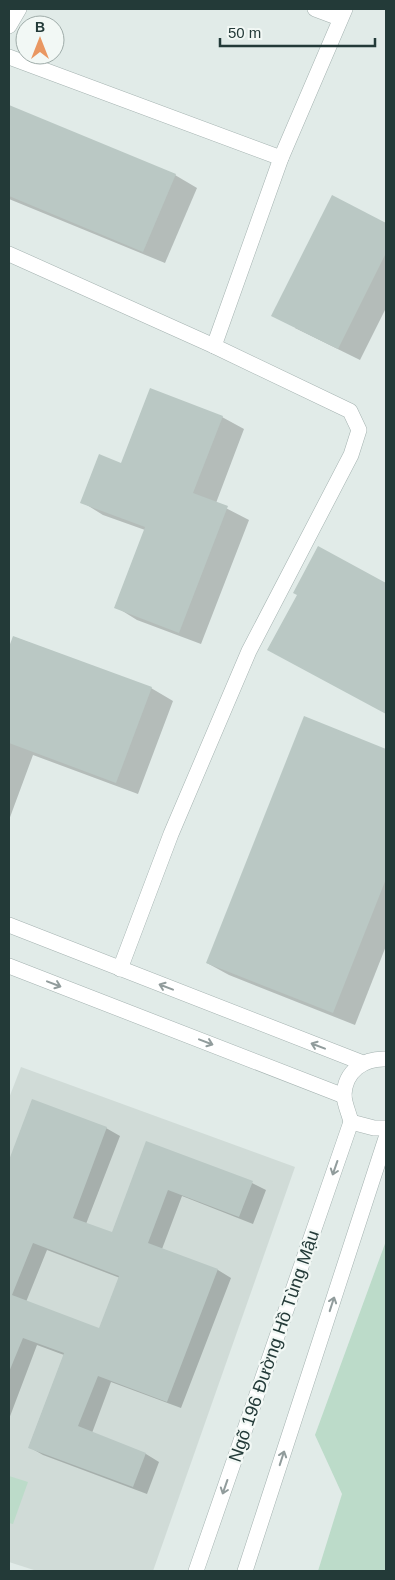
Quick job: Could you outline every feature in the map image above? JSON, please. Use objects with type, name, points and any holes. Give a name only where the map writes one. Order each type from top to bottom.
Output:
[{"type":"street","points":[[9,26],[19,9]]},
{"type":"street","points":[[214,346],[281,158],[342,14],[315,9]]},
{"type":"street","points":[[9,57],[281,158]]},
{"type":"street","points":[[9,254],[214,346],[350,411],[359,430],[351,455],[249,651],[171,834],[120,969]]},
{"type":"street","points":[[9,925],[363,1063]]},
{"type":"street","points":[[9,966],[344,1096]]},
{"type":"street","points":[[386,1059],[370,1060],[356,1068],[347,1080],[344,1096],[351,1122],[374,1128],[386,1128]]},
{"type":"street","name":"Ngõ 196 Đường Hồ Tùng Mậu","points":[[196,1571],[351,1122]]},
{"type":"street","points":[[245,1571],[386,1138]]},
{"type":"shaded area","points":[[21,1067],[295,1167],[153,1571],[37,1571],[9,1562],[9,1098]]},
{"type":"green space","points":[[386,1241],[386,1571],[318,1571],[342,1494],[315,1435]]},
{"type":"green space","points":[[9,1476],[28,1482],[13,1524],[9,1523]]},
{"type":"building","points":[[9,105],[176,174],[143,252],[9,196]]},
{"type":"building","points":[[332,195],[386,223],[386,253],[338,349],[271,316]]},
{"type":"building","points":[[150,388],[223,416],[193,493],[228,506],[179,633],[114,608],[145,527],[80,503],[99,454],[121,463]]},
{"type":"building","points":[[318,546],[386,583],[386,714],[267,650],[297,595],[293,593]]},
{"type":"building","points":[[13,636],[152,687],[116,783],[9,743],[9,647]]},
{"type":"building","points":[[304,716],[386,749],[386,879],[333,1013],[206,963]]},
{"type":"building","points":[[32,1099],[107,1127],[73,1218],[112,1232],[146,1141],[253,1181],[239,1217],[168,1190],[148,1243],[218,1269],[167,1402],[98,1376],[78,1426],[146,1453],[133,1487],[28,1448],[64,1353],[23,1338],[9,1372],[9,1160]],"holes":[[[33,1243],[119,1276],[99,1328],[12,1295]]]}]
